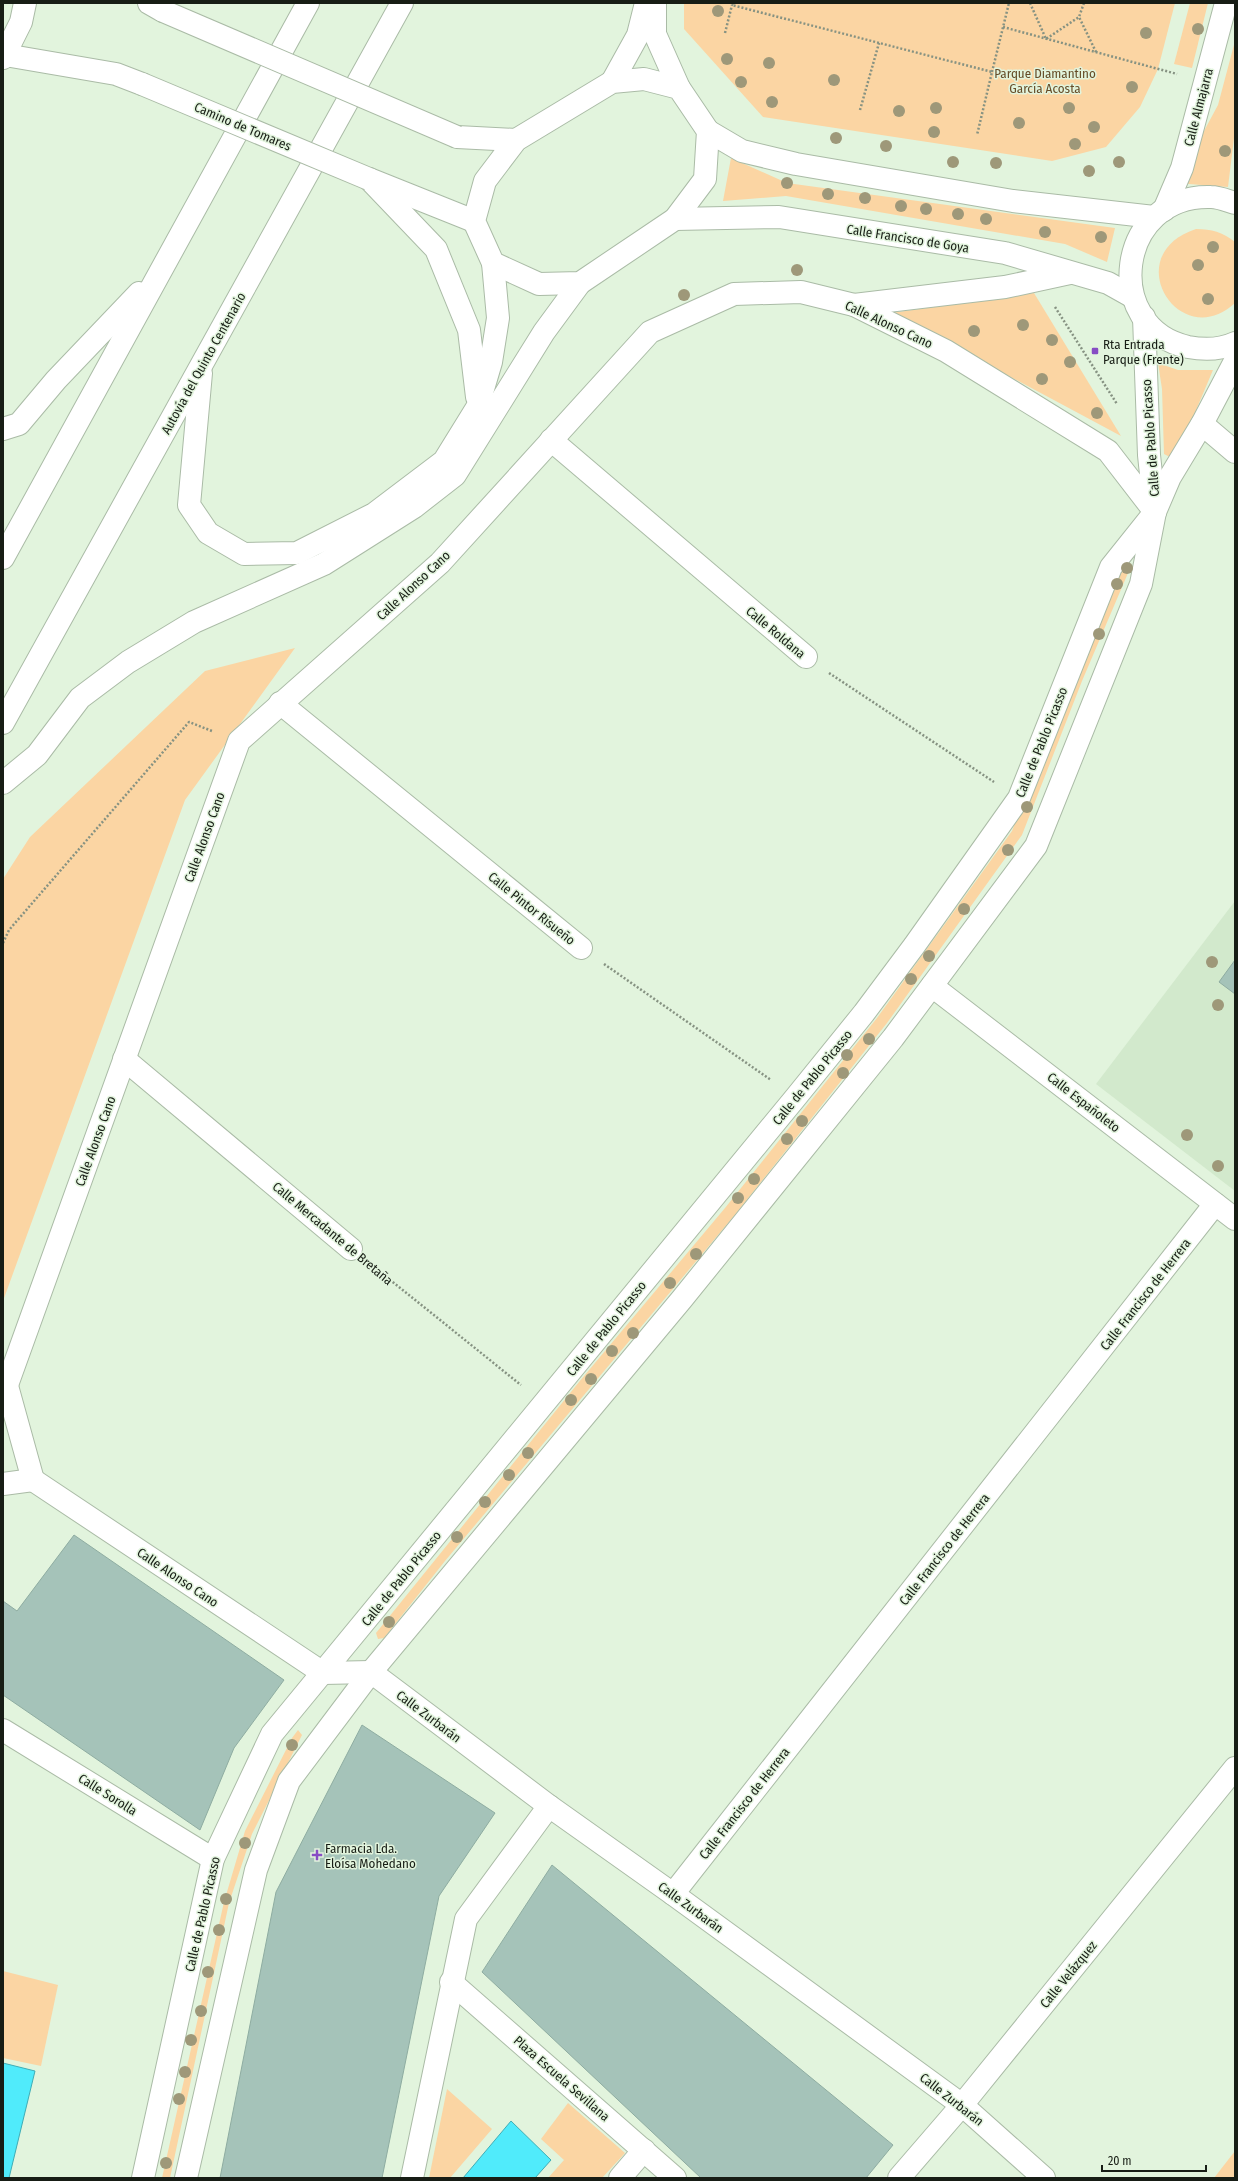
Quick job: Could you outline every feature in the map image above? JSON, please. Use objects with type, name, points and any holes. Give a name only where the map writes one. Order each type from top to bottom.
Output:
[{"type":"main road","points":[[4,56],[21,22],[25,3]]},
{"type":"main road","points":[[3,558],[308,3]]},
{"type":"main road","name":"Autovía del Quinto Centenario","points":[[3,723],[402,3]]},
{"type":"main road","points":[[612,82],[638,35],[646,3]]},
{"type":"main road","points":[[654,3],[655,34],[679,88],[708,131],[742,151],[796,164],[1013,201],[1159,213]]},
{"type":"main road","name":"Calle Almajarra","points":[[1159,213],[1182,168],[1226,3]]},
{"type":"main road","points":[[156,7],[457,138],[516,140]]},
{"type":"main road","name":"Camino de Tomares","points":[[4,56],[116,74],[369,180],[474,221]]},
{"type":"main road","points":[[201,366],[189,505],[208,533],[244,554],[297,553],[374,514],[444,461],[478,406],[490,362],[498,318],[493,262],[474,221],[485,181],[516,140],[612,82],[644,79],[679,88]]},
{"type":"main road","points":[[3,783],[37,755],[80,698],[128,662],[194,622],[324,564],[414,508],[455,475],[544,332],[580,283],[675,219],[705,179],[708,131]]},
{"type":"main road","points":[[369,180],[436,249],[469,330],[478,406]]},
{"type":"main road","points":[[1235,203],[1212,197],[1187,199],[1159,213],[1138,238],[1130,263],[1133,297],[1144,317],[1157,332],[1179,345],[1203,350],[1228,346],[1235,342]]},
{"type":"main road","name":"Calle Francisco de Goya","points":[[675,219],[779,217],[1004,254],[1074,272],[1108,283],[1133,297]]},
{"type":"main road","points":[[493,262],[539,284],[580,283]]},
{"type":"main road","points":[[3,429],[19,424],[56,380],[160,272]]},
{"type":"main road","points":[[854,306],[1005,287],[1074,272]]},
{"type":"main road","name":"Calle Alonso Cano","points":[[5,1391],[239,741],[280,703],[440,563],[650,332],[734,294],[801,292],[854,306],[946,351],[1108,451],[1155,512]]},
{"type":"main road","name":"Calle de Pablo Picasso","points":[[143,2178],[213,1859],[272,1734],[864,1013],[1019,798],[1111,567],[1155,512],[1149,455],[1144,317]]},
{"type":"main road","name":"Calle de Pablo Picasso","points":[[186,2178],[258,1863],[289,1781],[370,1672],[682,1299],[893,1038],[1036,846],[1141,584],[1155,512],[1170,477],[1202,424],[1235,361]]},
{"type":"main road","points":[[1202,424],[1235,452]]},
{"type":"main road","name":"Calle Roldana","points":[[551,440],[806,657]]},
{"type":"main road","name":"Calle Pintor Risueño","points":[[280,703],[581,948]]},
{"type":"main road","name":"Calle Españoleto","points":[[932,986],[1235,1219]]},
{"type":"main road","name":"Calle Mercadante de Bretaña","points":[[124,1059],[351,1249]]},
{"type":"main road","name":"Calle Francisco de Herrera","points":[[673,1894],[1215,1204]]},
{"type":"main road","points":[[3,1484],[33,1480],[5,1391]]},
{"type":"main road","name":"Calle Alonso Cano","points":[[33,1480],[323,1673]]},
{"type":"main road","points":[[323,1673],[370,1672]]},
{"type":"main road","name":"Calle Zurbarán","points":[[370,1672],[549,1806],[673,1894],[962,2105],[1044,2178]]},
{"type":"main road","name":"Calle Sorolla","points":[[3,1730],[213,1859]]},
{"type":"main road","name":"Calle Velázquez","points":[[899,2178],[962,2105],[1235,1768]]},
{"type":"main road","points":[[412,2178],[451,1982],[466,1920],[549,1806]]},
{"type":"main road","name":"Plaza Escuela Sevillana","points":[[451,1982],[675,2178]]},
{"type":"main road","points":[[620,2178],[644,2150]]},
{"type":"path","points":[[977,135],[1009,3]]},
{"type":"path","points":[[1030,3],[1046,39]]},
{"type":"path","points":[[1046,39],[1079,17],[1084,3]]},
{"type":"path","points":[[725,33],[732,4],[992,72]]},
{"type":"path","points":[[1079,17],[1096,52]]},
{"type":"path","points":[[1003,27],[1158,69]]},
{"type":"path","points":[[860,110],[879,43]]},
{"type":"path","points":[[1037,280],[1119,408]]},
{"type":"path","name":"Calle Roldana","points":[[806,657],[1019,798]]},
{"type":"path","points":[[3,943],[9,930],[189,722],[239,741]]},
{"type":"path","name":"Calle Pintor Risueño","points":[[581,948],[796,1097]]},
{"type":"path","name":"Calle Mercadante de Bretaña","points":[[351,1249],[544,1404]]},
{"type":"shaded area","points":[[1235,901],[1235,1191],[1096,1084]]},
{"type":"green space","name":"Parque Diamantino García Acosta","points":[[684,3],[1175,3],[1158,69],[1140,107],[1106,147],[1052,161],[763,117],[684,29]]},
{"type":"green space","points":[[1190,3],[1208,3],[1192,68],[1174,64]]},
{"type":"green space","points":[[1235,41],[1235,130],[1228,187],[1176,183],[1218,105]]},
{"type":"green space","points":[[731,158],[787,183],[1115,228],[1107,262],[1065,244],[786,196],[723,201]]},
{"type":"green space","points":[[1196,229],[1217,232],[1235,242],[1235,303],[1214,316],[1195,317],[1178,309],[1165,295],[1159,277],[1161,259],[1173,242]]},
{"type":"green space","points":[[1034,293],[1121,436],[891,313]]},
{"type":"green space","points":[[1158,363],[1178,370],[1213,370],[1180,448],[1172,458],[1164,454],[1162,389]]},
{"type":"green space","points":[[1123,559],[1131,566],[1082,681],[1022,835],[887,1023],[734,1216],[445,1561],[384,1638],[378,1639],[376,1633],[579,1382],[725,1208],[877,1018],[1012,831],[1072,677]]},
{"type":"green space","points":[[295,648],[185,800],[3,1301],[3,879],[30,837],[205,671]]},
{"type":"green space","points":[[298,1730],[302,1735],[252,1834],[229,1903],[170,2178],[162,2178],[224,1902],[245,1831],[292,1738]]},
{"type":"green space","points":[[3,1971],[58,1985],[41,2066],[3,2058]]},
{"type":"green space","points":[[447,2089],[492,2129],[450,2178],[429,2178]]},
{"type":"green space","points":[[568,2103],[625,2153],[602,2178],[548,2178],[564,2160],[541,2139]]},
{"type":"green space","points":[[1235,2151],[1235,2178],[1214,2178]]},
{"type":"water","points":[[3,2063],[35,2071],[9,2178],[3,2178]]},
{"type":"water","points":[[511,2121],[551,2160],[535,2178],[463,2178]]},
{"type":"building","points":[[1235,960],[1235,994],[1219,982]]},
{"type":"building","points":[[74,1535],[284,1680],[234,1748],[200,1830],[3,1695],[3,1601],[17,1611]]},
{"type":"building","points":[[362,1725],[495,1813],[439,1896],[382,2178],[220,2178],[276,1892]]},
{"type":"building","points":[[552,1865],[893,2145],[866,2178],[701,2178],[482,1972]]},
{"type":"place","name":"Rta Entrada Parque (Frente)","points":[[1095,351]]},
{"type":"place","name":"Farmacia Lda. Eloísa Mohedano","points":[[317,1855]]}]
